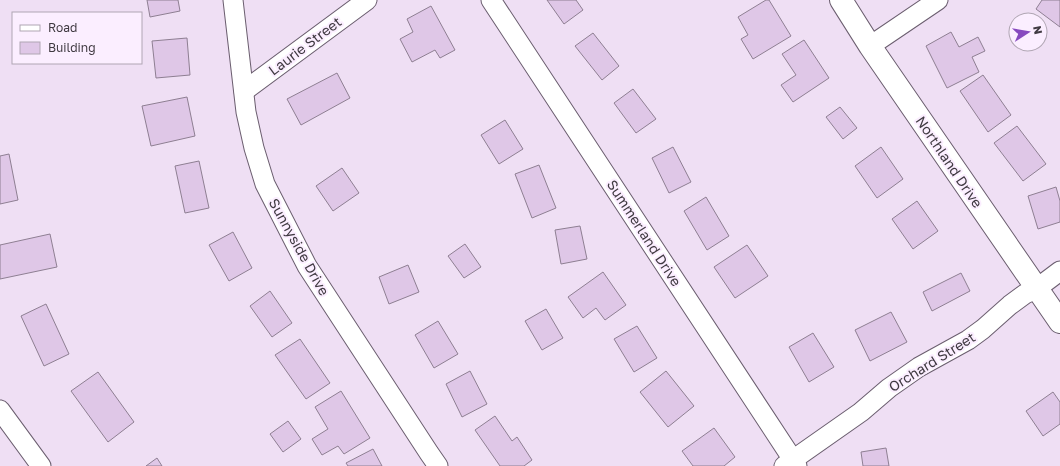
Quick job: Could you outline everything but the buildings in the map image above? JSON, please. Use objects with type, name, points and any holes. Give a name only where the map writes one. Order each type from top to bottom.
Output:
[{"type":"street","name":"Sunnyside Drive","points":[[233,0],[246,112],[254,148],[265,184],[307,266],[428,453],[438,466]]},
{"type":"street","name":"Laurie Street","points":[[244,91],[367,0]]},
{"type":"street","name":"Summerland Drive","points":[[491,0],[792,464]]},
{"type":"street","name":"Northland Drive","points":[[841,0],[870,46],[1060,322]]},
{"type":"street","points":[[870,46],[938,0]]},
{"type":"street","name":"Orchard Street","points":[[792,464],[861,412],[889,388],[919,367],[983,330],[1010,305],[1060,272]]},
{"type":"street","points":[[0,410],[41,466]]}]
